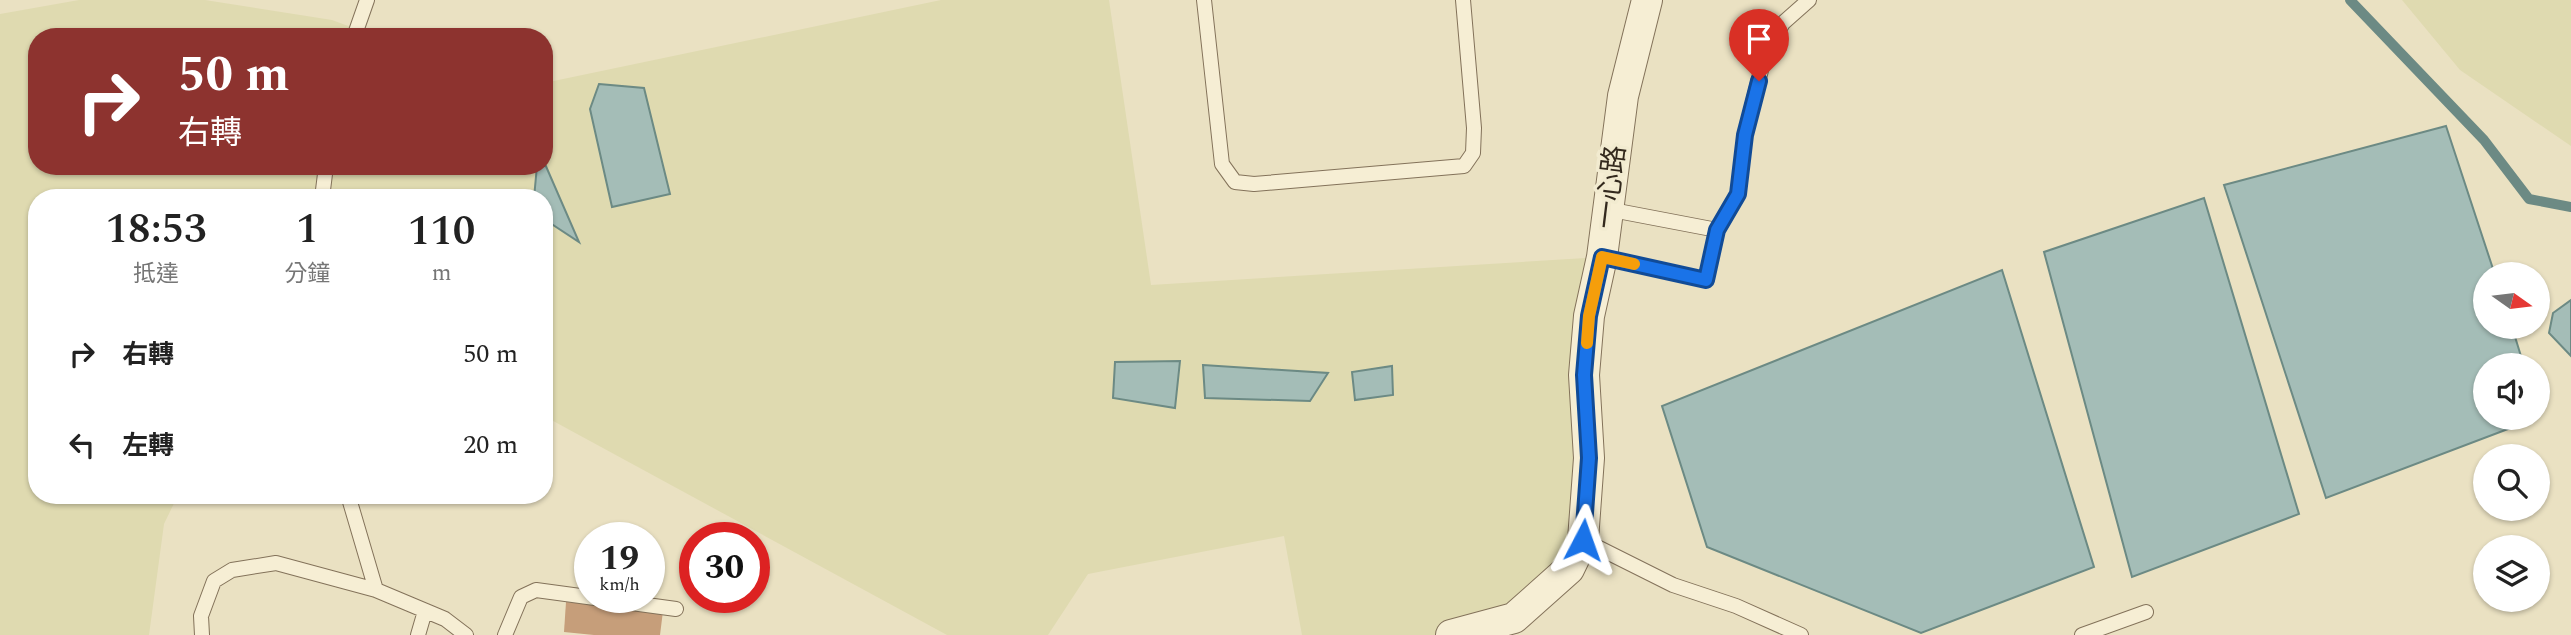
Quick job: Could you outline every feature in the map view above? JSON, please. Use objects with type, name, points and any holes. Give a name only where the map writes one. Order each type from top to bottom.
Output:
[{"type":"street","name":"一心路","points":[[1451,635],[1514,618],[1569,569],[1583,540],[1589,458],[1584,375],[1589,316],[1602,257],[1606,209],[1623,96],[1647,0]]},
{"type":"lane","points":[[357,28],[367,0]]},
{"type":"lane","points":[[1204,0],[1222,164],[1235,182],[1254,184],[1464,166],[1473,153],[1474,128],[1463,0]]},
{"type":"lane","points":[[1602,257],[1706,280],[1717,230],[1738,194],[1745,135],[1765,54],[1783,23],[1809,0]]},
{"type":"lane","points":[[1606,209],[1717,230]]},
{"type":"lane","points":[[351,504],[376,590]]},
{"type":"lane","points":[[1583,540],[1673,585],[1736,606],[1801,635]]},
{"type":"lane","points":[[202,635],[201,616],[214,581],[232,570],[276,563],[376,590],[445,619],[466,635]]},
{"type":"lane","points":[[505,635],[521,597],[536,590],[676,609]]},
{"type":"lane","points":[[418,635],[425,611]]},
{"type":"lane","points":[[2082,635],[2146,612]]},
{"type":"shaded area","points":[[79,0],[205,0],[332,20],[354,28],[28,28],[28,175],[553,175],[553,81],[941,0],[1109,0],[1151,285],[1602,257],[1583,540],[1481,635],[1302,635],[1284,536],[1088,574],[1048,635],[947,635],[770,539],[770,522],[739,522],[553,421],[553,189],[28,189],[28,504],[174,504],[164,524],[149,635],[0,635],[0,14]]},
{"type":"shaded area","points":[[2402,0],[2571,0],[2571,146],[2460,70]]},
{"type":"water","points":[[599,84],[644,88],[670,194],[612,207],[590,109]]},
{"type":"water","points":[[2446,126],[2491,262],[2473,262],[2473,340],[2516,340],[2520,353],[2473,353],[2473,430],[2505,430],[2326,498],[2224,185]]},
{"type":"water","points":[[536,175],[550,175],[579,242],[553,225],[553,189],[535,189]]},
{"type":"water","points":[[2204,198],[2299,514],[2132,577],[2044,252]]},
{"type":"water","points":[[2002,270],[2094,567],[1921,633],[1707,547],[1662,406]]},
{"type":"water","points":[[2571,300],[2571,356],[2550,334],[2553,313]]},
{"type":"water","points":[[1180,361],[1175,408],[1113,398],[1115,362]]},
{"type":"water","points":[[1203,365],[1328,373],[1310,401],[1205,398]]},
{"type":"water","points":[[1392,366],[1393,395],[1355,400],[1352,372]]},
{"type":"building","points":[[566,602],[574,603],[574,613],[663,613],[660,635],[564,632]]},
{"type":"waterway","points":[[2350,0],[2484,140],[2529,199],[2571,207]]},
{"type":"slow traffic","points":[[1587,343],[1589,316],[1602,257],[1634,264]]},
{"type":"route","points":[[1583,540],[1589,458],[1584,375],[1589,316],[1602,257],[1706,280],[1717,230],[1738,194],[1745,135],[1759,81]]}]
